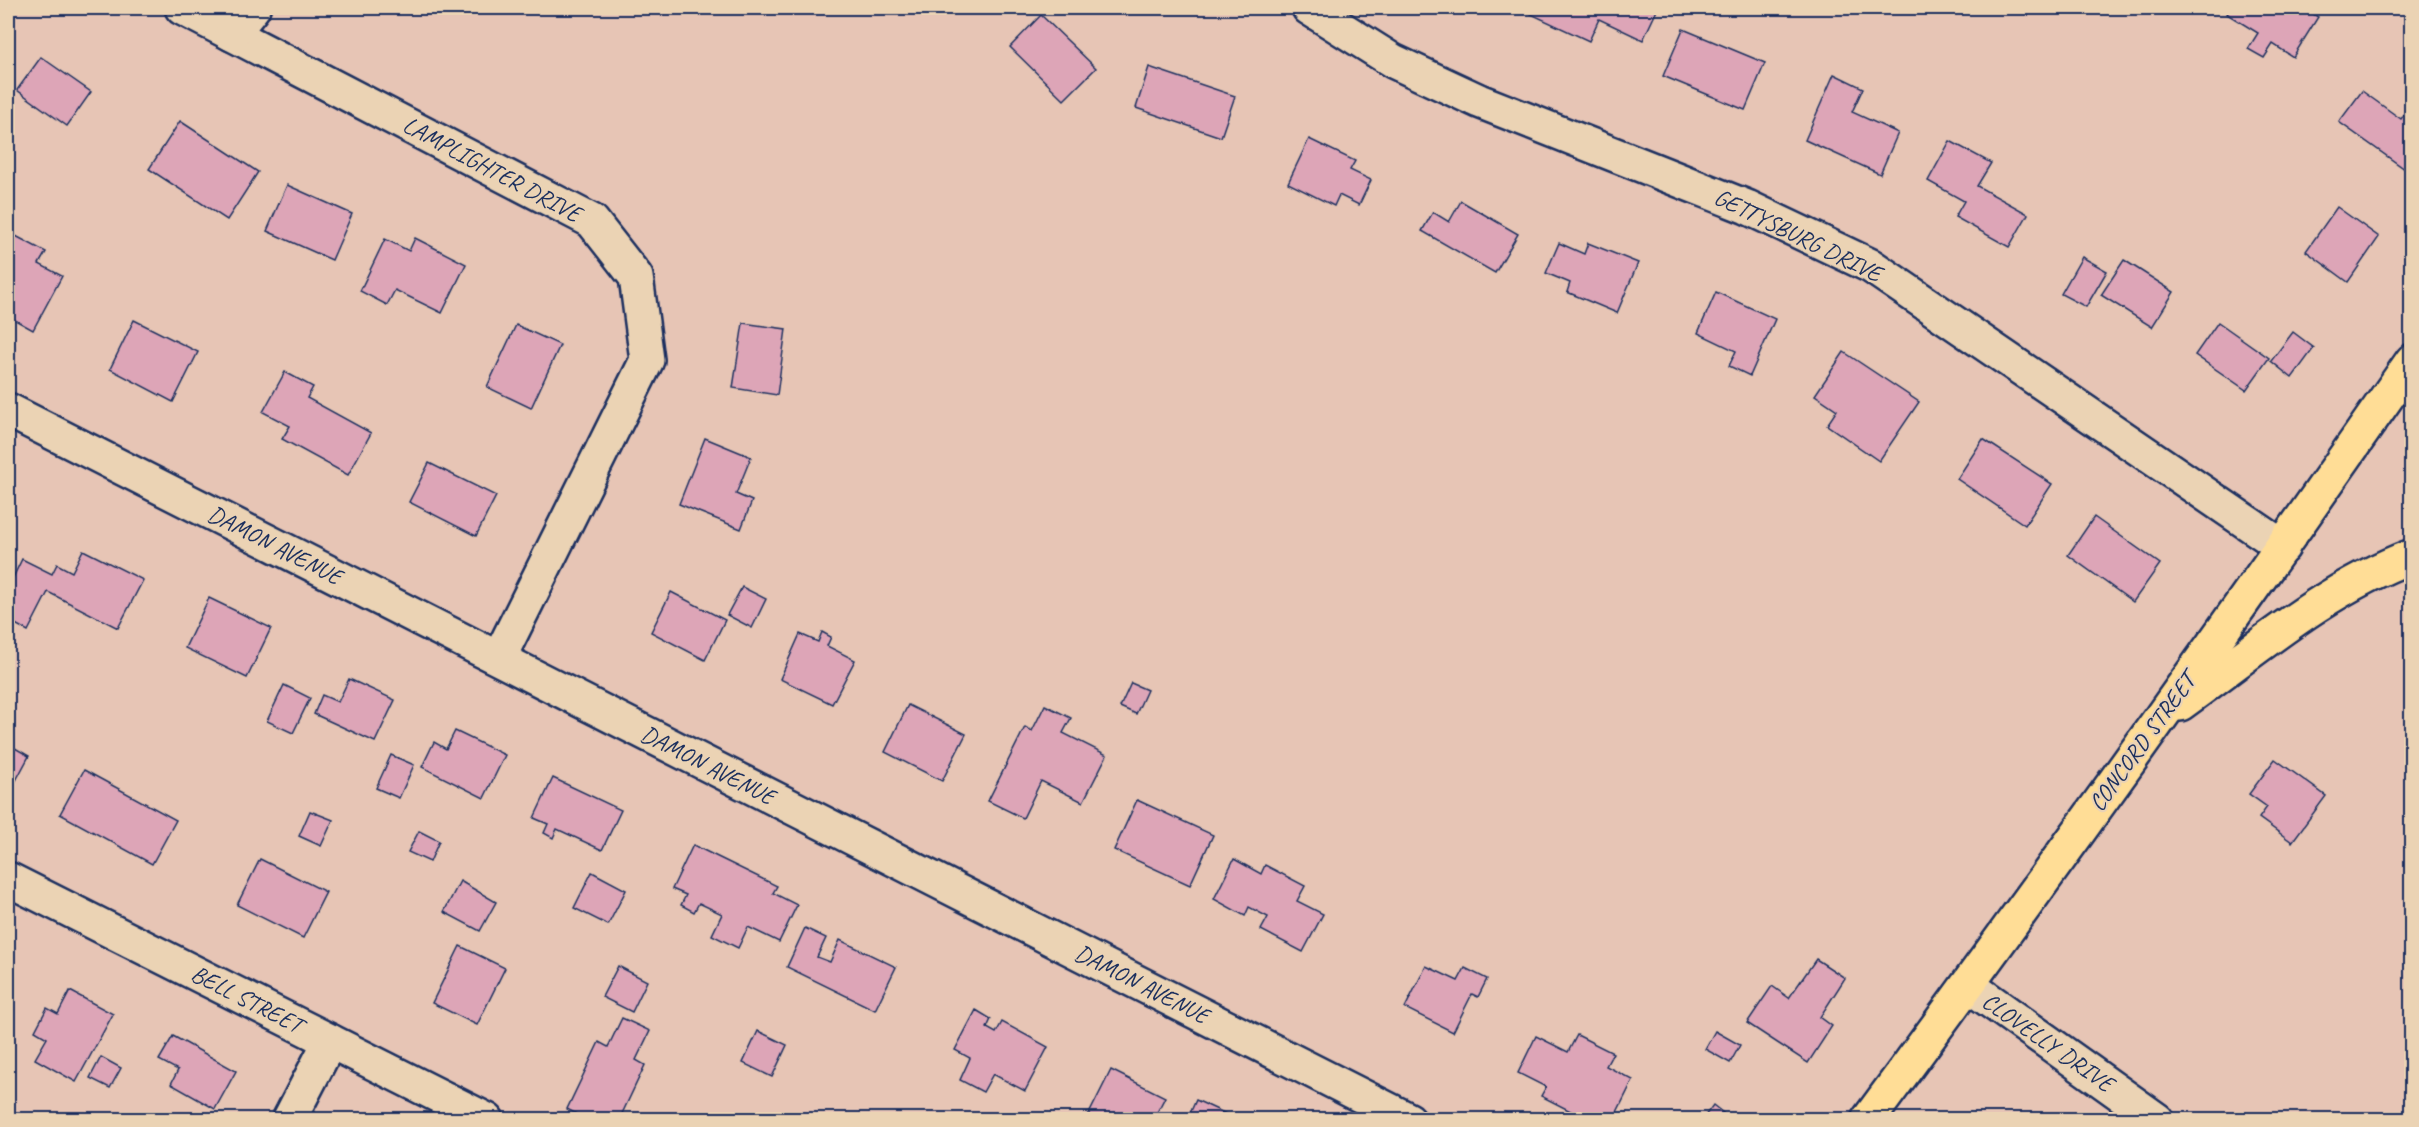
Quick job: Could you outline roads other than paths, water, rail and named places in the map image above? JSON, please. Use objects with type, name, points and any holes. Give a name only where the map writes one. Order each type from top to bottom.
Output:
[{"type":"main road","name":"CONCORD STREET","points":[[1868,1119],[1968,985],[2283,547],[2412,361]]},
{"type":"main road","points":[[2157,721],[2313,607],[2354,582],[2412,556]]},
{"type":"street","name":"LAMPLIGHTER DRIVE","points":[[182,8],[592,221],[636,277],[647,360],[498,658]]},
{"type":"street","points":[[232,34],[253,8]]},
{"type":"street","name":"GETTYSBURG DRIVE","points":[[1309,8],[1393,61],[1479,101],[1747,207],[1871,266],[2283,547]]},
{"type":"street","name":"DAMON AVENUE","points":[[8,410],[1409,1119]]},
{"type":"street","name":"BELL STREET","points":[[8,879],[487,1119]]},
{"type":"street","name":"CLOVELLY DRIVE","points":[[1968,985],[2157,1119]]},
{"type":"street","points":[[289,1119],[330,1041]]}]
